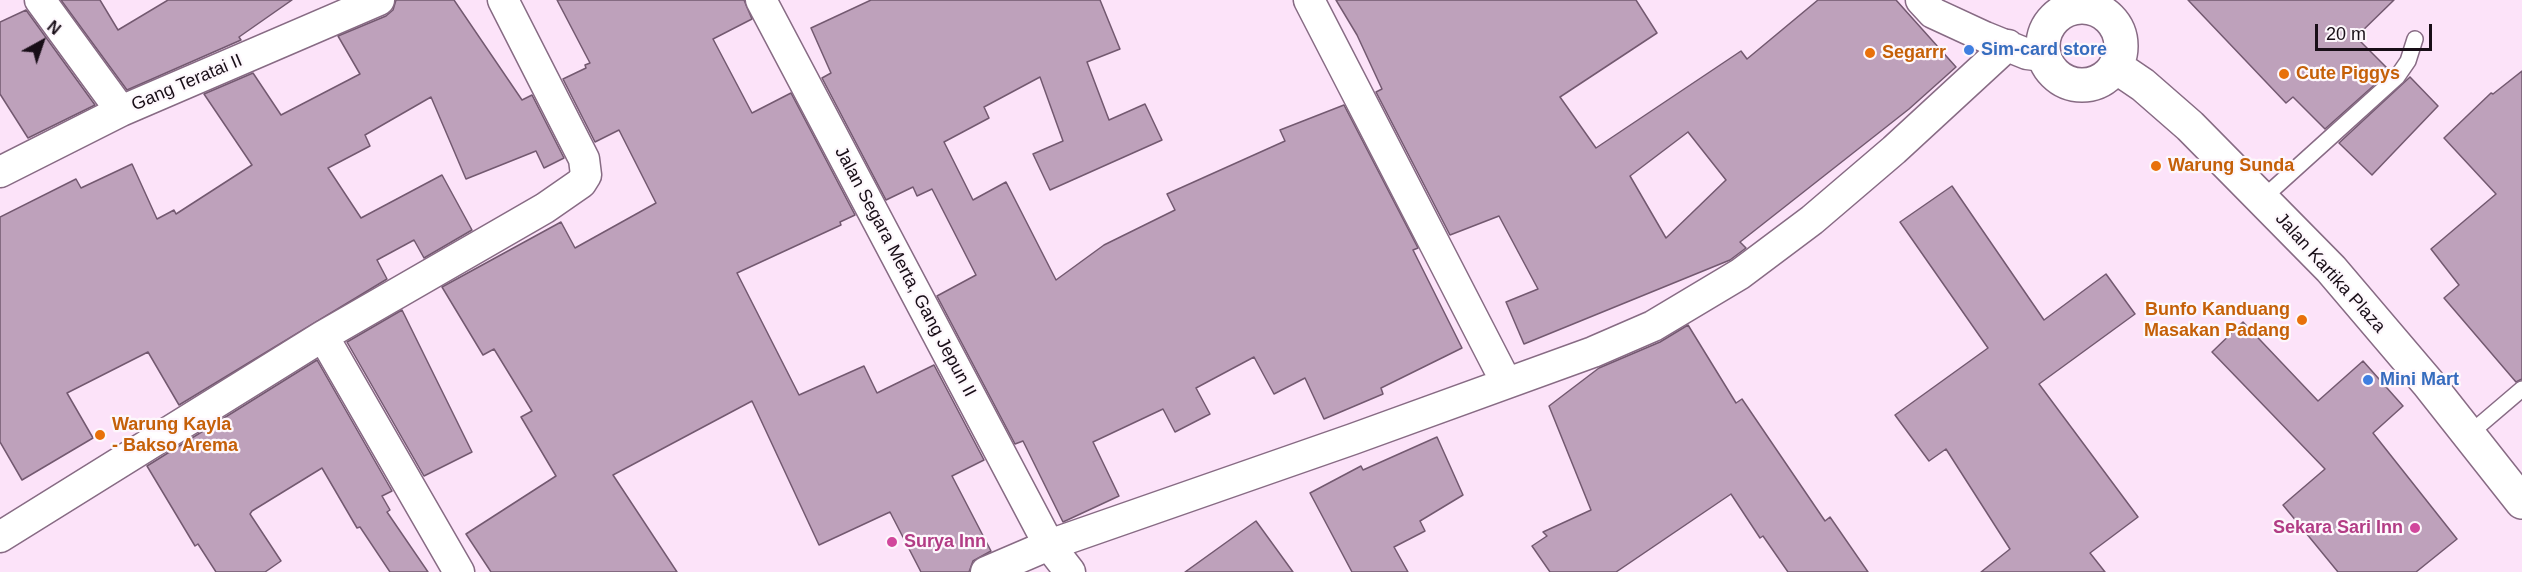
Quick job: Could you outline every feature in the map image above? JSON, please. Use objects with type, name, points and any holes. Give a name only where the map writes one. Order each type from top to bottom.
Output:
[{"type":"main road","points":[[2097,4],[2118,33],[2120,54],[2115,66],[2107,76],[2096,83],[2082,86],[2058,78],[2049,68],[2043,56],[2042,42],[2046,28],[2055,16],[2067,9],[2097,4]]},
{"type":"main road","name":"Jalan Kartika Plaza","points":[[2115,66],[2165,103],[2331,268],[2522,502]]},
{"type":"street","name":"Gang Teratai II","points":[[40,0],[121,111],[379,0]]},
{"type":"street","points":[[0,537],[323,336],[576,189],[586,175],[584,159],[503,0]]},
{"type":"street","name":"Jalan Segara Merta, Gang Jepun II","points":[[761,0],[1049,545],[1070,572]]},
{"type":"street","points":[[1309,0],[1506,382]]},
{"type":"street","points":[[1922,0],[1933,13],[2027,54],[2043,56]]},
{"type":"street","points":[[986,572],[1049,545],[1353,439],[1653,326],[1740,274],[1812,220],[2008,45]]},
{"type":"street","points":[[0,172],[121,111]]},
{"type":"street","points":[[323,336],[459,572]]},
{"type":"lane","points":[[2262,199],[2397,77],[2408,61],[2415,39]]},
{"type":"lane","points":[[2468,435],[2522,389]]},
{"type":"building","points":[[61,0],[100,0],[118,30],[168,0],[292,0],[239,37],[241,40],[127,90]]},
{"type":"building","points":[[396,0],[454,0],[522,100],[532,95],[564,158],[544,168],[536,151],[466,179],[431,97],[365,135],[370,146],[328,168],[361,218],[442,175],[472,230],[424,258],[414,240],[377,260],[387,279],[179,405],[148,352],[67,393],[93,438],[22,480],[0,442],[0,217],[76,179],[81,188],[132,164],[157,219],[174,210],[176,214],[252,165],[204,94],[253,73],[281,115],[360,74],[338,36],[386,16],[393,10]]},
{"type":"building","points":[[557,0],[744,0],[752,19],[713,39],[752,113],[791,93],[855,215],[840,222],[841,225],[737,273],[799,395],[864,366],[877,393],[934,365],[984,460],[952,476],[991,551],[973,561],[969,572],[921,572],[890,512],[819,545],[752,401],[613,475],[677,572],[491,572],[466,534],[556,476],[521,417],[532,411],[494,349],[483,355],[442,287],[561,222],[575,248],[656,203],[619,130],[595,142],[563,79],[586,68],[585,65],[590,63]]},
{"type":"building","points":[[871,0],[1100,0],[1120,49],[1087,62],[1109,120],[1145,104],[1162,140],[1050,190],[1033,154],[1063,141],[1040,77],[984,107],[989,118],[944,142],[973,200],[1006,182],[1056,280],[1104,245],[1175,210],[1167,194],[1285,141],[1280,130],[1344,105],[1418,248],[1413,250],[1462,348],[1381,388],[1383,394],[1324,419],[1305,378],[1274,394],[1254,357],[1196,388],[1210,414],[1175,432],[1163,409],[1093,442],[1119,496],[1063,522],[1023,441],[1015,444],[937,296],[976,275],[932,189],[917,196],[913,187],[886,200],[822,78],[831,73],[811,28]]},
{"type":"building","points":[[1336,0],[1636,0],[1657,33],[1560,97],[1596,148],[1741,51],[1747,59],[1818,0],[1896,0],[1956,67],[1909,109],[1740,242],[1746,248],[1730,260],[1524,344],[1506,302],[1538,289],[1499,216],[1450,235],[1376,92],[1382,89],[1357,35]],"holes":[[[1688,132],[1726,180],[1666,238],[1630,176]]]},
{"type":"building","points":[[2188,0],[2394,0],[2356,37],[2390,71],[2325,129],[2293,97],[2286,103]]},
{"type":"building","points":[[26,10],[95,105],[28,138],[0,94],[0,22]]},
{"type":"building","points":[[2522,71],[2522,379],[2516,382],[2444,298],[2459,285],[2431,249],[2496,194],[2444,138],[2491,93],[2493,94]]},
{"type":"building","points":[[2410,77],[2438,106],[2372,175],[2339,143]]},
{"type":"building","points":[[1952,186],[2044,320],[2106,274],[2135,314],[2039,384],[2138,517],[2090,553],[2105,572],[1981,572],[2010,549],[1946,449],[1929,461],[1895,415],[1988,348],[1900,222]]},
{"type":"building","points":[[402,310],[472,452],[424,476],[347,342]]},
{"type":"building","points":[[2243,322],[2318,401],[2363,361],[2403,406],[2373,433],[2457,539],[2416,572],[2338,572],[2283,505],[2325,469],[2212,352]]},
{"type":"building","points":[[1688,325],[1736,403],[1742,399],[1825,521],[1830,517],[1868,572],[1788,572],[1763,536],[1760,538],[1731,494],[1616,572],[1550,572],[1532,546],[1547,536],[1543,532],[1591,510],[1549,406],[1599,368],[1660,342]]},
{"type":"building","points":[[317,360],[392,491],[382,496],[390,510],[387,512],[428,572],[390,572],[360,527],[357,528],[322,468],[250,514],[281,561],[265,572],[216,572],[198,544],[195,546],[147,466]]},
{"type":"building","points":[[1437,437],[1463,495],[1420,521],[1425,531],[1394,547],[1408,572],[1352,572],[1310,493],[1361,466],[1363,470]]},
{"type":"building","points":[[1256,521],[1293,572],[1185,572]]},
{"type":"place","name":"Sim-card store","points":[[1969,50]]},
{"type":"place","name":"Segarrr","points":[[1870,53]]},
{"type":"place","name":"Cute Piggys","points":[[2284,74]]},
{"type":"place","name":"Warung Sunda","points":[[2156,166]]},
{"type":"place","name":"Bunfo Kanduang Masakan Padang","points":[[2302,320]]},
{"type":"place","name":"Mini Mart","points":[[2368,380]]},
{"type":"place","name":"Warung Kayla - Bakso Arema","points":[[100,435]]},
{"type":"place","name":"Sekara Sari Inn","points":[[2415,528]]},
{"type":"place","name":"Surya Inn","points":[[892,542]]}]
